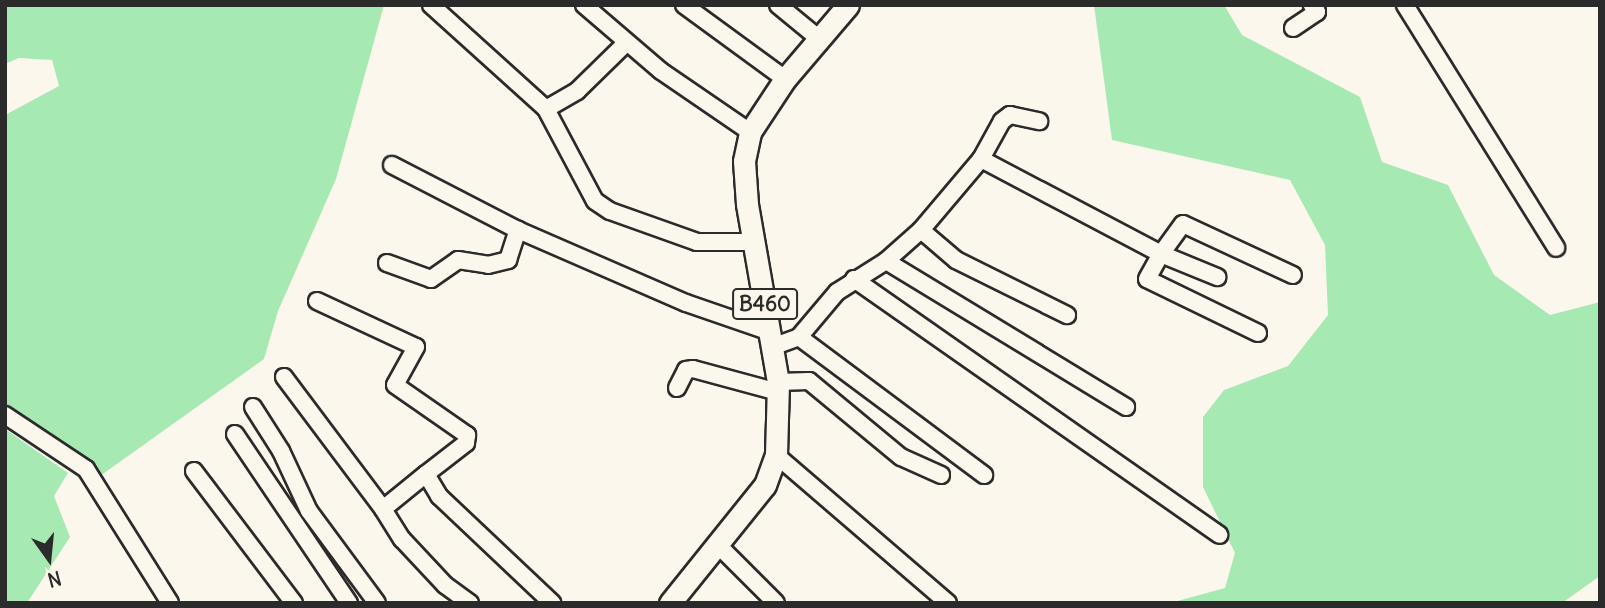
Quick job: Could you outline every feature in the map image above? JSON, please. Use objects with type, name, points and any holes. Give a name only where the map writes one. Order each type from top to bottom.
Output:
[{"type":"main road","name":"B460","points":[[670,603],[765,485],[776,454],[778,387],[753,242],[744,161],[750,132],[785,79],[817,37],[848,5]]},
{"type":"street","points":[[430,5],[546,109],[595,201],[610,212],[697,242],[753,242]]},
{"type":"street","points":[[584,5],[626,43],[750,132]]},
{"type":"street","points":[[684,5],[785,79]]},
{"type":"street","points":[[778,5],[817,37]]},
{"type":"street","points":[[1293,28],[1317,12],[1312,5]]},
{"type":"street","points":[[1405,5],[1556,248]]},
{"type":"street","points":[[546,109],[577,91],[626,43]]},
{"type":"street","points":[[392,165],[518,230],[771,340],[799,337],[853,279],[886,261],[921,230],[981,159],[1010,115],[1039,121]]},
{"type":"street","points":[[981,159],[1161,254],[1217,277]]},
{"type":"street","points":[[1258,333],[1147,279],[1161,254],[1183,224],[1293,275]]},
{"type":"street","points":[[387,263],[431,279],[458,260],[488,265],[508,260],[518,230]]},
{"type":"street","points":[[921,230],[956,260],[1067,315]]},
{"type":"street","points":[[886,261],[1126,407]]},
{"type":"street","points":[[853,279],[1219,535]]},
{"type":"street","points":[[317,301],[416,347],[395,385],[467,435],[466,443],[383,509]]},
{"type":"street","points":[[799,337],[984,475]]},
{"type":"street","points":[[677,388],[686,370],[693,369],[778,387],[809,382],[901,457],[942,475]]},
{"type":"street","points":[[284,377],[383,509],[402,539],[436,576],[470,603]]},
{"type":"street","points":[[253,407],[281,451],[309,510],[377,603]]},
{"type":"street","points":[[5,415],[86,469],[170,603]]},
{"type":"street","points":[[235,434],[349,603]]},
{"type":"street","points":[[776,454],[948,603]]},
{"type":"street","points":[[194,471],[294,603]]},
{"type":"street","points":[[426,474],[439,496],[552,603]]},
{"type":"street","points":[[717,544],[776,603]]},
{"type":"green space","points":[[5,5],[384,5],[336,179],[278,311],[264,359],[100,476],[5,411],[5,115],[59,86],[52,60],[19,58],[5,64]]},
{"type":"green space","points":[[1094,5],[1224,5],[1242,35],[1360,97],[1382,162],[1448,185],[1494,275],[1550,315],[1600,302],[1600,576],[1562,603],[1170,603],[1225,588],[1235,553],[1203,487],[1203,417],[1224,390],[1288,366],[1328,315],[1325,245],[1290,180],[1112,140]]},
{"type":"green space","points":[[5,429],[68,473],[54,496],[70,537],[27,603],[5,603]]}]
